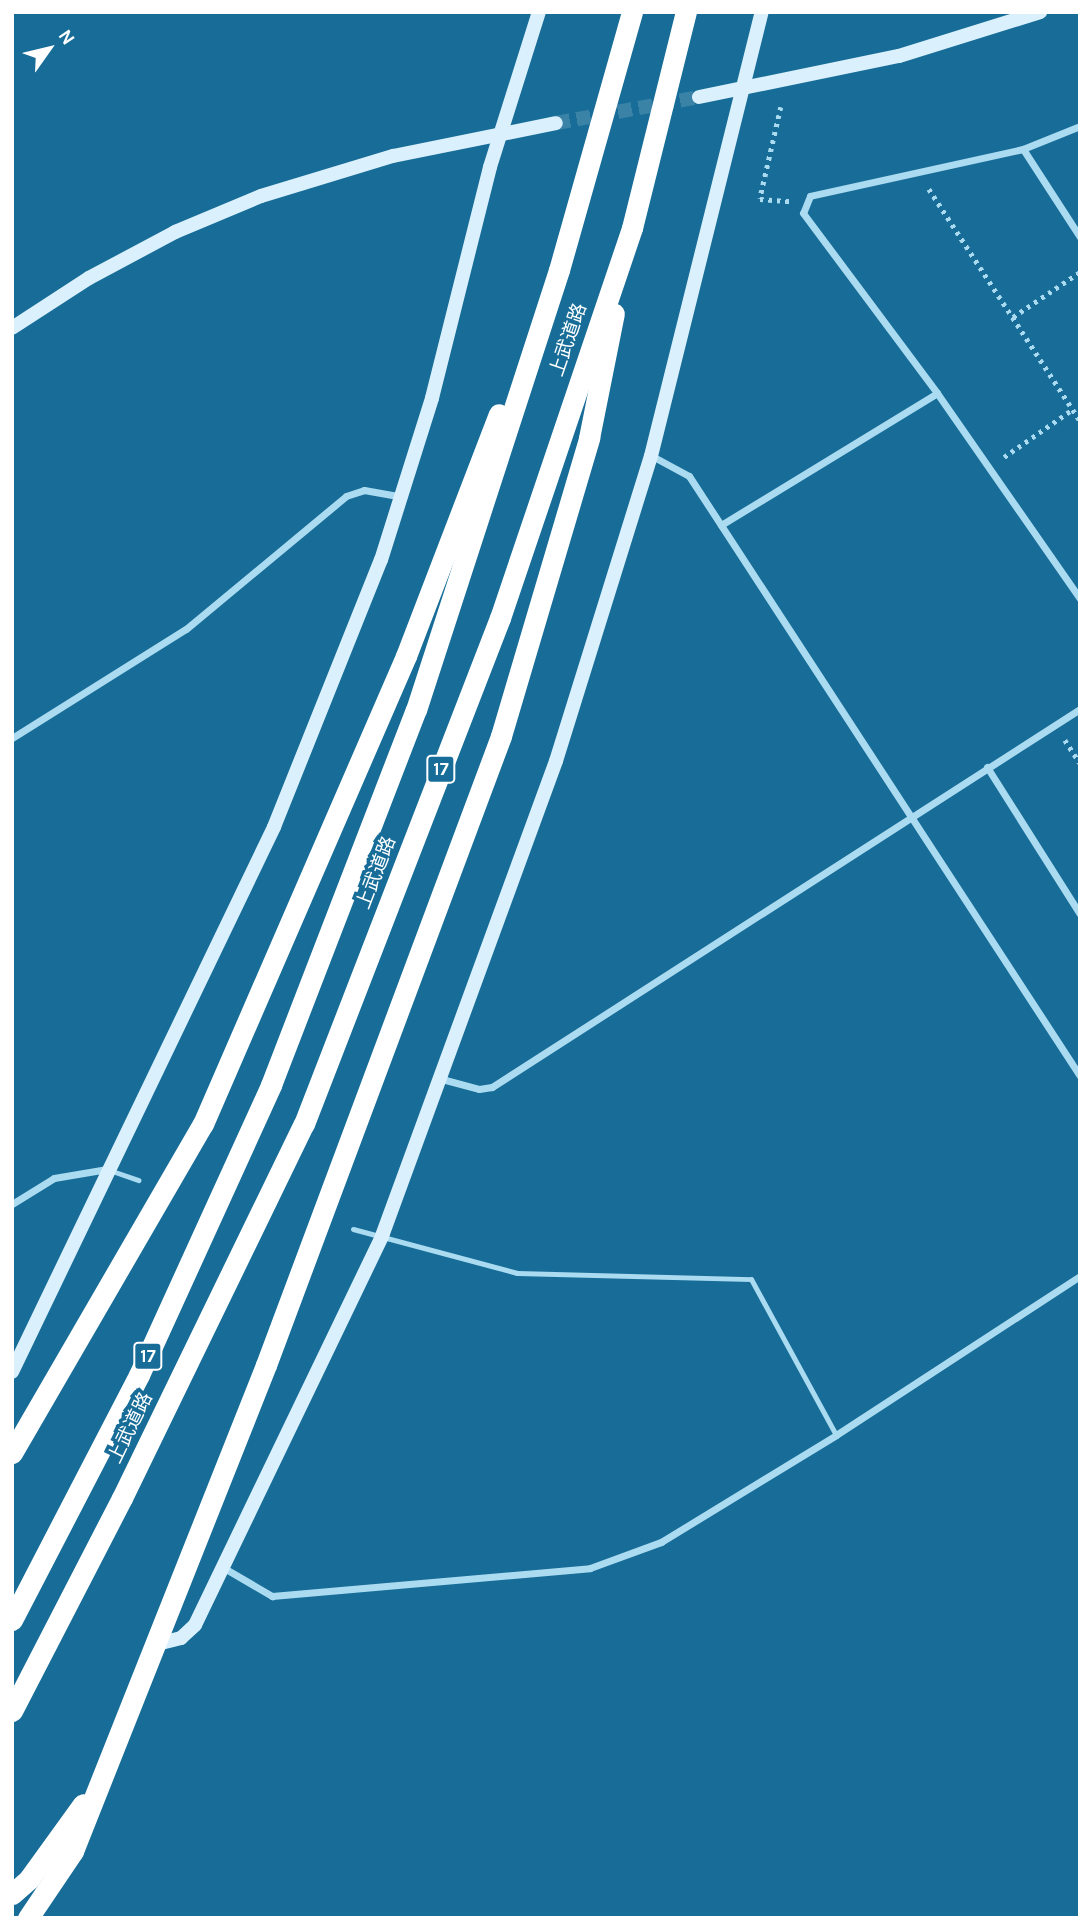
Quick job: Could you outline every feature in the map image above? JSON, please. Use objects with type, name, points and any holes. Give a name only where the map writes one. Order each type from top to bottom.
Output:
[{"type":"highway","name":"上武道路","points":[[12,1620],[139,1375],[271,1085],[416,710],[559,270],[632,12]]},
{"type":"highway","name":"上武道路","points":[[12,1711],[122,1499],[304,1124],[500,618],[632,228],[686,12]]},
{"type":"highway","points":[[28,1918],[72,1851],[266,1365],[501,736],[589,438],[632,228]]},
{"type":"highway","points":[[12,1453],[203,1124],[406,656],[477,468],[559,270]]},
{"type":"highway","points":[[12,1894],[29,1880],[99,1783]]},
{"type":"street","points":[[12,1372],[107,1169],[274,827],[403,497],[500,133],[539,12]]},
{"type":"street","points":[[153,1645],[181,1638],[195,1625],[382,1236],[437,1078],[556,761],[652,456],[762,12]]},
{"type":"street","points":[[699,97],[900,56],[1040,12]]},
{"type":"street","points":[[12,328],[89,278],[175,232],[261,196],[393,156],[556,123]]},
{"type":"street","points":[[1080,126],[1023,149],[824,192],[805,202],[803,213],[937,393],[1080,599]]},
{"type":"street","points":[[1023,149],[1080,237]]},
{"type":"street","points":[[721,525],[937,393]]},
{"type":"street","points":[[652,456],[690,477],[1080,1076]]},
{"type":"street","points":[[12,738],[186,629],[346,496],[364,490],[403,497]]},
{"type":"street","points":[[437,1078],[479,1089],[492,1087],[1080,709]]},
{"type":"street","points":[[987,767],[1080,914]]},
{"type":"street","points":[[12,1204],[54,1178],[107,1169]]},
{"type":"street","points":[[224,1568],[272,1596],[590,1568],[661,1542],[836,1435],[1080,1276]]},
{"type":"lane","points":[[107,1169],[138,1180]]},
{"type":"lane","points":[[353,1228],[505,1270],[549,1276],[751,1279],[836,1435]]},
{"type":"path","points":[[781,107],[760,199],[805,202]]},
{"type":"path","points":[[918,171],[1080,421]]},
{"type":"path","points":[[1013,317],[1080,272]]},
{"type":"path","points":[[988,468],[1073,409]]},
{"type":"path","points":[[1055,724],[1080,762]]},
{"type":"tunnel","points":[[556,123],[699,97]]}]
